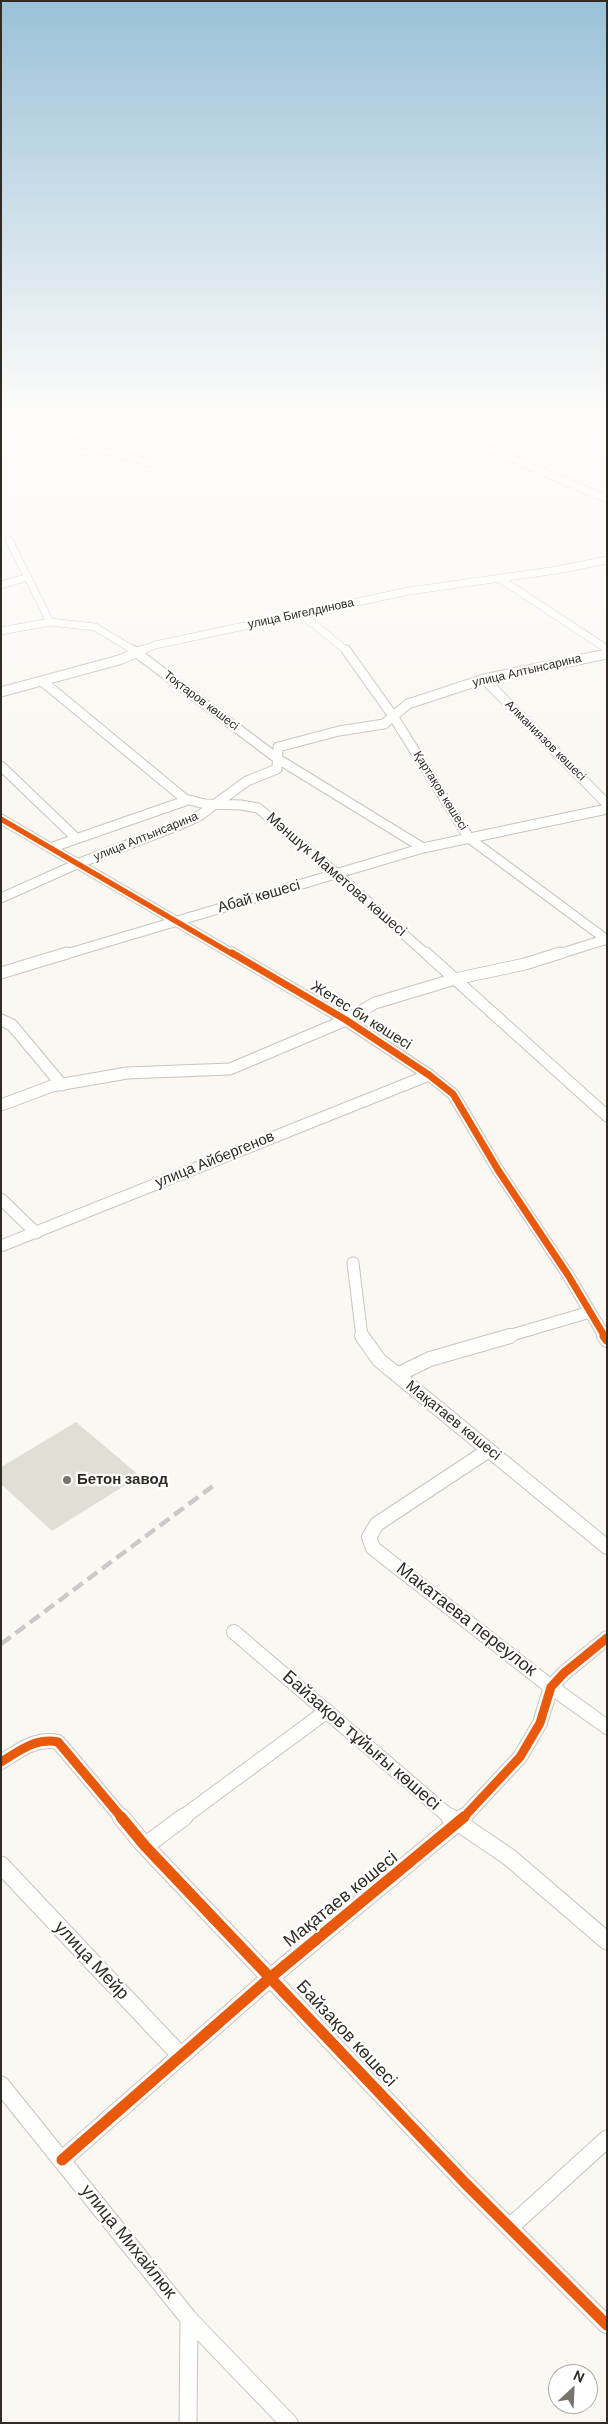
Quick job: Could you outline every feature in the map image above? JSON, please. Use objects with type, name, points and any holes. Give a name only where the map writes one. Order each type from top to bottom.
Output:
[{"type":"street","points":[[9,540],[50,622]]},
{"type":"street","name":"улица Бигелдинова","points":[[1,692],[119,660],[155,645],[409,591],[557,570],[607,560]]},
{"type":"street","points":[[1,586],[28,577]]},
{"type":"street","points":[[499,578],[607,649]]},
{"type":"street","name":"Қартақов көшесі","points":[[301,614],[346,650],[393,716],[469,838],[607,939]]},
{"type":"street","name":"Тоқтаров көшесі","points":[[1,631],[50,622],[95,627],[136,652],[278,759],[423,848]]},
{"type":"street","name":"улица Алтынсарина","points":[[1,898],[77,864],[182,824],[217,804],[247,781],[277,769],[278,747],[339,731],[384,724],[408,704],[484,679],[607,654]]},
{"type":"street","name":"Алманиязов көшесі","points":[[484,679],[607,804]]},
{"type":"street","name":"Мәншүк Маметова көшесі","points":[[42,681],[168,786],[188,800],[217,804],[245,803],[258,808],[337,874],[607,1116]]},
{"type":"street","points":[[1,766],[76,838]]},
{"type":"street","points":[[50,848],[188,800]]},
{"type":"street","name":"Абай көшесі","points":[[1,973],[423,848],[607,809]]},
{"type":"street","name":"Жетес би көшесі","points":[[1,818],[346,1020],[429,1074],[453,1094],[498,1170],[568,1274],[607,1340]]},
{"type":"street","points":[[1,1105],[62,1085],[127,1073],[230,1069],[346,1020],[375,1003],[455,979],[525,964],[607,939]]},
{"type":"street","points":[[1,1020],[12,1025],[62,1085]]},
{"type":"street","name":"улица Айбергенов","points":[[1,1246],[429,1074]]},
{"type":"street","points":[[1,1199],[36,1232]]},
{"type":"street","name":"Мақатаев көшесі","points":[[353,1263],[362,1337],[379,1360],[607,1546]]},
{"type":"street","points":[[397,1375],[430,1359],[590,1312]]},
{"type":"street","name":"Макатаева переулок","points":[[489,1450],[377,1524],[369,1536],[373,1548],[551,1687],[607,1728]]},
{"type":"street","name":"Байзақов тұйығы көшесі","points":[[234,1632],[458,1824],[509,1857],[607,1941]]},
{"type":"street","name":"Мақатаев көшесі","points":[[62,2160],[272,1977],[458,1824],[520,1757],[540,1723],[551,1687],[564,1673],[607,1638]]},
{"type":"street","points":[[145,1846],[327,1711]]},
{"type":"street","name":"Байзақов көшесі","points":[[1,1762],[37,1741],[47,1738],[58,1742],[145,1846],[510,2227],[607,2325]]},
{"type":"street","name":"улица Мейр","points":[[1,1865],[181,2056]]},
{"type":"street","name":"улица Михайлюк","points":[[1,2085],[190,2320],[289,2423]]},
{"type":"street","points":[[510,2227],[607,2139]]},
{"type":"street","points":[[188,2423],[190,2320]]},
{"type":"building","name":"Бетон завод","points":[[76,1422],[140,1476],[52,1531],[1,1484],[1,1467]]},
{"type":"railway","points":[[1,1644],[213,1486]]},
{"type":"cycle path","points":[[1,819],[346,1020],[429,1075],[453,1094],[498,1170],[568,1275],[607,1340]]},
{"type":"cycle path","points":[[62,2160],[271,1977],[458,1824],[520,1757],[540,1723],[551,1687],[564,1673],[607,1638]]},
{"type":"cycle path","points":[[1,1762],[21,1749],[35,1743],[50,1740],[58,1742],[145,1846],[465,2183],[607,2325]]},
{"type":"place","name":"Бетон завод","points":[[67,1480]]}]
